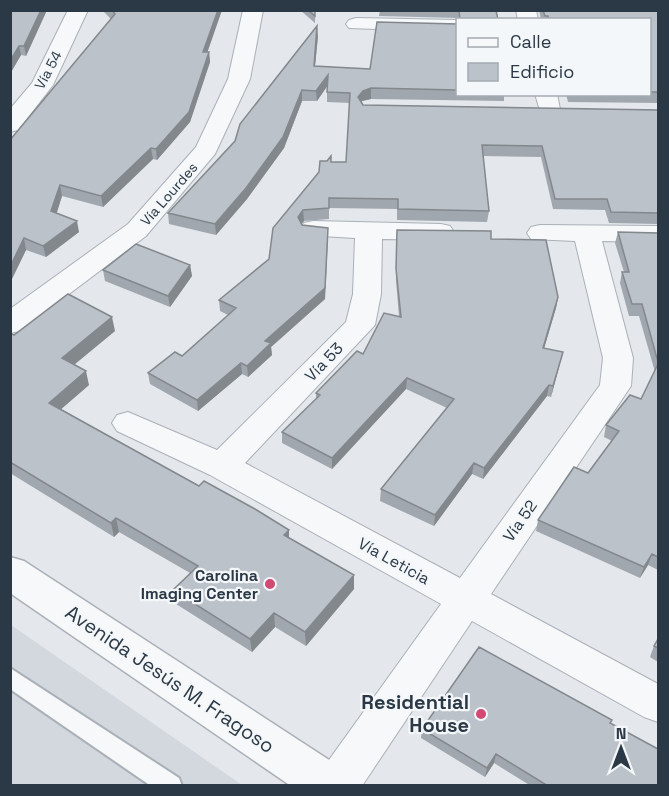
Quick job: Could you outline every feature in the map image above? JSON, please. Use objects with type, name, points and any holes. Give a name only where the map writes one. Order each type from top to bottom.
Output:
[{"type":"street","name":"Vía 54","points":[[10,125],[42,85],[78,10]]},
{"type":"street","name":"Vía Lourdes","points":[[10,324],[137,230],[207,149],[239,79],[253,10]]},
{"type":"street","points":[[355,46],[356,17],[456,26]]},
{"type":"street","points":[[525,109],[555,104]]},
{"type":"street","points":[[313,229],[463,232]]},
{"type":"street","name":"Vía 53","points":[[222,466],[360,325],[367,294],[369,231]]},
{"type":"street","points":[[540,233],[658,234]]},
{"type":"street","name":"Vía 52","points":[[336,786],[615,386],[618,358],[586,233]]},
{"type":"street","name":"Vía Leticia","points":[[128,423],[222,466],[658,704]]},
{"type":"street","name":"Avenida Jesús M. Fragoso","points":[[10,572],[330,786]]},
{"type":"lane","points":[[10,677],[171,786]]},
{"type":"shaded area","points":[[11,625],[242,785],[11,785]]},
{"type":"building","points":[[10,10],[41,10],[24,46],[19,46],[10,61]]},
{"type":"building","points":[[112,10],[218,10],[203,52],[209,52],[189,112],[156,149],[151,148],[101,196],[60,185],[51,211],[77,221],[43,246],[24,238],[10,267],[10,140],[115,14]]},
{"type":"building","points":[[459,10],[496,10],[498,18],[460,18]]},
{"type":"building","points":[[543,10],[658,10],[658,92],[651,92],[651,18],[548,18]]},
{"type":"building","points":[[377,22],[456,24],[456,90],[371,88],[363,91],[358,97],[363,105],[658,110],[658,213],[611,212],[607,199],[555,199],[542,146],[482,145],[489,211],[398,209],[398,199],[329,198],[329,208],[303,210],[298,217],[302,225],[328,228],[325,288],[265,341],[271,343],[247,366],[241,363],[197,400],[148,373],[175,352],[182,356],[236,308],[219,300],[269,259],[273,228],[319,172],[320,161],[327,161],[331,156],[331,162],[346,162],[350,93],[327,92],[328,75],[316,91],[302,90],[283,137],[246,188],[215,224],[168,213],[235,141],[240,124],[317,26],[314,66],[370,69]]},
{"type":"building","points":[[397,230],[491,231],[491,239],[546,240],[558,297],[543,348],[563,352],[553,386],[549,385],[484,468],[474,463],[435,515],[381,489],[454,399],[407,378],[332,458],[282,432],[320,395],[316,393],[357,351],[363,354],[384,313],[401,317],[396,269]]},
{"type":"building","points":[[618,232],[658,233],[658,362],[642,304],[632,304],[622,272],[629,272]]},
{"type":"building","points":[[136,244],[190,265],[168,296],[103,270]]},
{"type":"building","points":[[68,294],[112,317],[62,358],[86,371],[49,403],[199,486],[204,481],[255,509],[289,530],[284,535],[354,575],[305,632],[274,613],[250,639],[173,590],[198,566],[116,518],[111,523],[10,462],[10,333],[14,335]]},
{"type":"building","points":[[658,364],[658,557],[652,554],[644,567],[538,520],[574,467],[588,473],[619,431],[606,425],[630,395],[641,399]]},
{"type":"building","points":[[479,647],[612,720],[610,723],[658,749],[658,786],[548,786],[496,754],[487,768],[422,729]]},
{"type":"place","name":"Carolina Imaging Center","points":[[270,584]]},
{"type":"place","name":"Residential House","points":[[481,714]]}]
